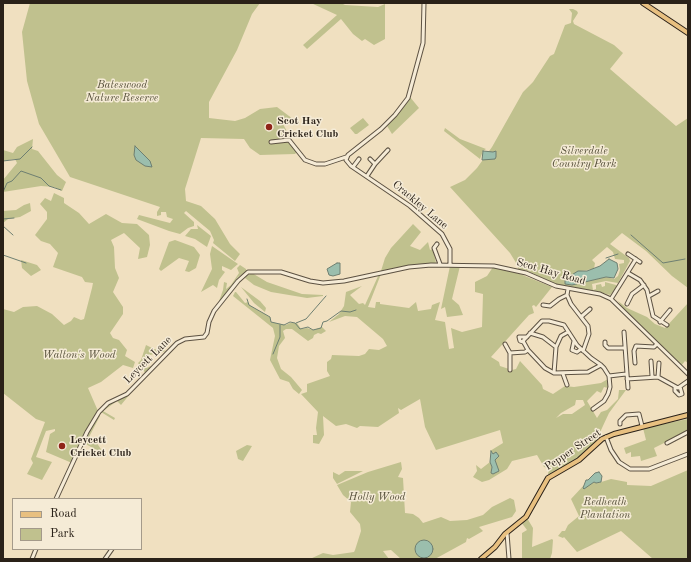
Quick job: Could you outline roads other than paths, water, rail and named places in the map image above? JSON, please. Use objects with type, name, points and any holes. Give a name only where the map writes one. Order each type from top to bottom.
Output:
[{"type":"main road","points":[[642,3],[688,33]]},
{"type":"main road","name":"Pepper Street","points":[[481,559],[491,551],[507,533],[526,517],[548,478],[579,460],[606,437],[642,426],[688,415]]},
{"type":"street","points":[[271,142],[290,140],[305,160],[316,164],[325,164],[347,156],[381,129],[407,100],[423,43],[424,3]]},
{"type":"street","points":[[367,176],[375,164],[388,150]]},
{"type":"street","name":"Crackley Lane","points":[[347,156],[348,163],[410,206],[442,234],[450,249],[450,264]]},
{"type":"street","points":[[353,167],[359,159]]},
{"type":"street","points":[[370,159],[375,164]]},
{"type":"street","points":[[437,244],[434,248],[440,264]]},
{"type":"street","points":[[628,254],[640,262]]},
{"type":"street","points":[[611,299],[636,259]]},
{"type":"street","name":"Leycett Lane","points":[[57,498],[93,421],[104,406],[127,394],[177,343],[185,339],[204,337],[214,311],[238,281],[248,272],[281,272],[310,281],[323,283],[344,281],[409,267],[450,264]]},
{"type":"street","name":"Scot Hay Road","points":[[450,264],[494,266],[526,273],[568,289],[600,294],[611,299],[688,374]]},
{"type":"street","points":[[628,273],[644,285],[649,296],[651,312],[660,322],[667,326]]},
{"type":"street","points":[[626,304],[632,294],[644,285]]},
{"type":"street","points":[[568,289],[571,304],[582,316],[588,326],[589,334],[582,350],[577,352],[572,350],[574,342]]},
{"type":"street","points":[[649,296],[658,290]]},
{"type":"street","points":[[543,305],[550,306],[559,298],[568,295]]},
{"type":"street","points":[[582,316],[590,309]]},
{"type":"street","points":[[660,322],[670,310]]},
{"type":"street","points":[[593,409],[604,401],[608,394],[610,387],[609,376],[602,366],[574,342],[561,323],[546,321],[539,324],[527,337],[519,337],[520,341],[523,342],[528,350],[545,368],[554,373],[563,374],[588,372],[602,366]]},
{"type":"street","points":[[554,373],[556,346],[561,336],[568,332]]},
{"type":"street","points":[[624,332],[628,388]]},
{"type":"street","points":[[530,333],[544,337],[556,346]]},
{"type":"street","points":[[605,342],[605,345],[608,348],[624,348]]},
{"type":"street","points":[[504,344],[510,353],[510,370]]},
{"type":"street","points":[[635,362],[634,351],[636,346],[654,347],[657,344]]},
{"type":"street","points":[[510,353],[525,352],[528,350]]},
{"type":"street","points":[[651,361],[652,376]]},
{"type":"street","points":[[658,377],[659,363]]},
{"type":"street","points":[[563,374],[567,385]]},
{"type":"street","points":[[609,376],[626,374]]},
{"type":"street","points":[[627,379],[652,376],[658,377],[675,387],[680,387],[688,381]]},
{"type":"street","points":[[675,387],[675,391],[679,395],[682,394],[680,387]]},
{"type":"street","points":[[620,424],[620,421],[626,415],[639,414],[642,426]]},
{"type":"street","points":[[669,443],[688,432]]},
{"type":"street","points":[[606,437],[611,450],[619,462],[630,469],[649,469],[688,454]]},
{"type":"street","points":[[507,533],[510,559]]},
{"type":"street","points":[[105,559],[111,550]]},
{"type":"waterway","points":[[3,161],[20,159],[32,147]]},
{"type":"waterway","points":[[3,192],[7,183],[12,181],[21,171],[41,178],[49,186],[61,190]]},
{"type":"waterway","points":[[3,219],[14,218]]},
{"type":"waterway","points":[[3,226],[13,235]]},
{"type":"waterway","points":[[631,235],[663,263],[685,259]]},
{"type":"waterway","points":[[606,258],[618,254]]},
{"type":"waterway","points":[[3,255],[26,263]]},
{"type":"waterway","points":[[296,323],[306,319],[326,296]]},
{"type":"waterway","points":[[247,299],[249,305],[270,317],[271,322],[284,325],[290,322],[295,323],[300,329],[308,327],[313,330],[321,328],[323,322],[327,321],[341,311],[350,312],[356,310]]},
{"type":"waterway","points":[[273,354],[280,337],[280,325]]},
{"type":"place","name":"Scot Hay Cricket Club","points":[[269,127]]},
{"type":"place","name":"Leycett Cricket Club","points":[[62,446]]},
{"type":"park label","name":"Bateswood Nature Reserve","points":[[122,91]]},
{"type":"park label","name":"Silverdale Country Park","points":[[584,157]]},
{"type":"park label","name":"Walton's Wood","points":[[79,355]]},
{"type":"park label","name":"Holly Wood","points":[[377,497]]},
{"type":"park label","name":"Redheath Plantation","points":[[605,508]]}]
